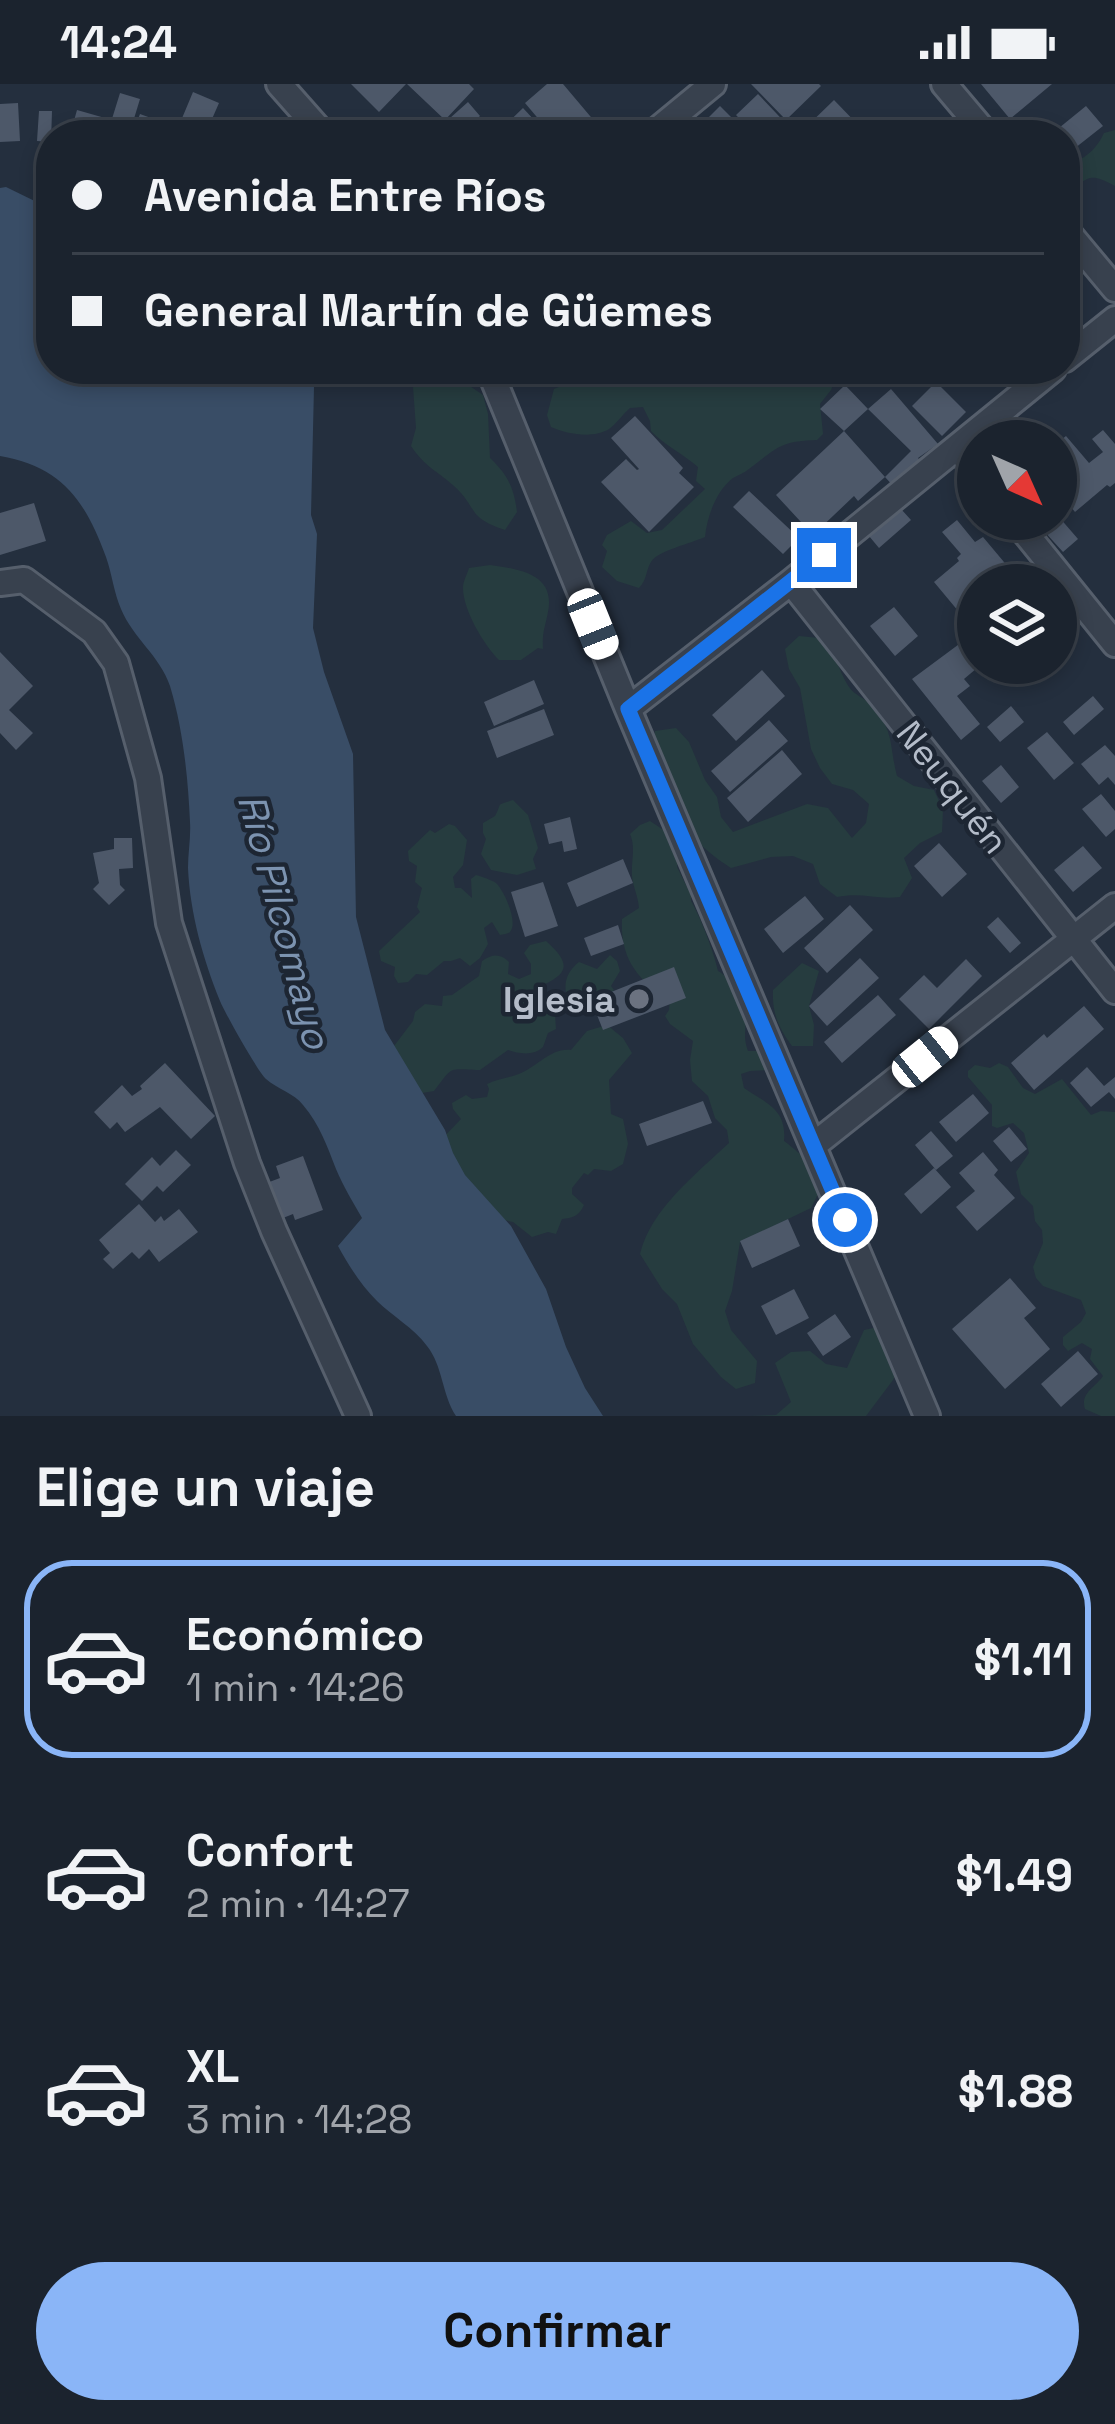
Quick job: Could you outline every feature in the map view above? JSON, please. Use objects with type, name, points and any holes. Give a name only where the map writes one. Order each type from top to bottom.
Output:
[{"type":"street","points":[[280,84],[311,120]]},
{"type":"street","points":[[670,120],[713,84]]},
{"type":"street","points":[[944,84],[974,120]]},
{"type":"street","points":[[1080,247],[1115,289]]},
{"type":"street","points":[[1080,347],[1115,319]]},
{"type":"street","points":[[496,384],[927,1416]]},
{"type":"street","points":[[990,420],[1035,384]]},
{"type":"street","points":[[628,709],[957,447]]},
{"type":"street","points":[[1031,540],[1115,644]]},
{"type":"street","points":[[0,583],[24,580],[94,632],[116,663],[148,778],[169,923],[247,1163],[358,1416]]},
{"type":"street","name":"Neuquén","points":[[791,582],[1115,992]]},
{"type":"street","points":[[814,1145],[1115,906]]},
{"type":"green space","points":[[1115,130],[1115,186],[1093,178],[1080,184],[1080,160],[1104,133]]},
{"type":"green space","points":[[467,384],[483,395],[490,458],[506,476],[516,503],[517,512],[505,530],[478,516],[462,494],[411,446],[416,428],[413,387]]},
{"type":"green space","points":[[565,384],[833,384],[820,404],[823,434],[817,440],[780,447],[733,478],[713,505],[705,537],[655,558],[639,588],[617,581],[602,567],[607,535],[631,521],[647,533],[662,530],[705,489],[696,481],[698,467],[651,431],[643,407],[630,408],[603,432],[588,435],[551,427],[547,415],[554,389]]},
{"type":"green space","points":[[490,565],[532,575],[546,589],[543,649],[521,660],[499,660],[467,606],[463,588],[469,568]]},
{"type":"green space","points":[[799,636],[819,638],[826,645],[849,687],[884,723],[897,776],[934,790],[943,810],[942,832],[904,858],[912,878],[900,897],[837,897],[820,884],[813,864],[793,856],[731,868],[692,834],[674,787],[656,760],[655,731],[676,728],[689,742],[717,797],[721,817],[733,832],[807,804],[828,808],[852,838],[866,823],[869,804],[853,790],[832,784],[811,749],[800,688],[785,649]]},
{"type":"green space","points":[[513,800],[528,815],[538,848],[533,859],[536,869],[517,875],[491,870],[481,854],[486,839],[483,823],[495,816],[501,804]]},
{"type":"green space","points":[[650,821],[668,833],[718,971],[732,983],[745,1006],[748,1051],[762,1051],[760,1056],[769,1070],[741,1074],[744,1088],[778,1114],[784,1141],[807,1162],[821,1188],[811,1208],[740,1242],[725,1311],[731,1330],[757,1361],[755,1383],[736,1389],[693,1344],[677,1304],[640,1254],[664,1207],[729,1143],[708,1096],[692,1081],[693,1041],[670,1024],[665,1016],[670,999],[640,976],[624,945],[622,919],[639,908],[630,834]]},
{"type":"green space","points":[[449,824],[467,840],[463,865],[453,877],[455,888],[472,898],[471,879],[476,875],[496,883],[509,906],[512,927],[500,935],[492,922],[484,928],[488,944],[470,966],[460,958],[444,961],[427,975],[416,974],[398,983],[395,967],[381,961],[379,951],[420,912],[422,888],[415,882],[417,866],[409,861],[408,851],[430,830],[435,833]]},
{"type":"green space","points":[[546,941],[564,965],[559,976],[534,990],[555,1014],[556,1029],[548,1033],[543,1047],[526,1053],[508,1050],[480,1070],[452,1070],[434,1091],[422,1093],[394,1046],[415,1012],[425,1004],[442,1006],[443,996],[479,976],[482,961],[489,957],[506,959],[508,974],[519,979],[531,974],[524,953],[530,945]]},
{"type":"green space","points":[[610,955],[620,971],[610,996],[574,1009],[566,990],[570,972],[579,962],[597,969]]},
{"type":"green space","points":[[802,963],[819,971],[809,1006],[813,1046],[792,1046],[774,1006],[773,990]]},
{"type":"green space","points":[[607,1025],[632,1053],[609,1080],[611,1114],[623,1119],[628,1144],[623,1164],[611,1171],[584,1173],[572,1188],[584,1205],[580,1212],[562,1219],[556,1234],[532,1237],[504,1220],[437,1149],[461,1119],[452,1103],[466,1095],[487,1097],[487,1084],[523,1072],[556,1052],[571,1050],[587,1031]]},
{"type":"green space","points":[[999,1063],[1035,1094],[1062,1079],[1091,1115],[1115,1112],[1115,1416],[1085,1409],[1086,1395],[1103,1376],[1090,1359],[1092,1349],[1082,1343],[1068,1351],[1063,1345],[1063,1337],[1086,1313],[1081,1300],[1043,1286],[1036,1278],[1033,1267],[1043,1243],[1042,1230],[1033,1206],[1021,1194],[1016,1172],[1029,1153],[1024,1133],[1013,1123],[992,1126],[992,1105],[968,1077],[975,1065],[990,1068]]},
{"type":"green space","points":[[883,1326],[903,1360],[866,1416],[750,1416],[776,1415],[791,1402],[775,1363],[791,1352],[810,1351],[826,1364],[847,1368],[864,1330]]},
{"type":"water","name":"Río Pilcomayo","points":[[0,188],[36,202],[36,384],[314,387],[311,515],[317,534],[313,628],[353,754],[356,917],[385,1030],[445,1130],[465,1175],[511,1226],[546,1289],[566,1347],[603,1416],[456,1416],[427,1346],[371,1295],[338,1246],[362,1218],[309,1113],[295,1097],[266,1079],[249,1054],[220,1001],[203,952],[189,885],[184,753],[166,675],[126,619],[98,537],[80,503],[40,468],[0,456]]},
{"type":"building","points":[[351,84],[406,84],[379,112]]},
{"type":"building","points":[[407,84],[469,84],[474,89],[445,120]]},
{"type":"building","points":[[547,84],[563,84],[593,120],[539,120],[525,103]]},
{"type":"building","points":[[751,84],[819,84],[821,86],[786,120]]},
{"type":"building","points":[[981,84],[1052,84],[1010,119]]},
{"type":"building","points":[[193,92],[219,103],[212,120],[181,120]]},
{"type":"building","points":[[120,93],[140,99],[134,120],[112,120]]},
{"type":"building","points":[[758,94],[783,120],[741,120],[736,115]]},
{"type":"building","points":[[834,100],[853,120],[813,120]]},
{"type":"building","points":[[468,102],[480,116],[476,120],[448,120]]},
{"type":"building","points":[[18,103],[20,141],[0,142],[0,104]]},
{"type":"building","points":[[720,106],[734,120],[706,120]]},
{"type":"building","points":[[1086,106],[1103,126],[1080,144],[1080,120],[1069,120]]},
{"type":"building","points":[[523,108],[534,120],[511,120]]},
{"type":"building","points":[[77,110],[105,118],[104,120],[74,120]]},
{"type":"building","points":[[39,111],[52,111],[52,120],[38,120]]},
{"type":"building","points":[[934,384],[966,412],[942,436],[912,406]]},
{"type":"building","points":[[845,385],[868,409],[844,431],[820,409]]},
{"type":"building","points":[[891,389],[938,444],[918,458],[922,463],[896,489],[885,477],[911,451],[868,409]]},
{"type":"building","points":[[635,416],[683,468],[679,473],[694,487],[649,532],[601,482],[626,459],[639,469],[611,438]]},
{"type":"building","points":[[1103,430],[1115,444],[1115,483],[1077,510],[1077,449],[1089,463],[1103,452],[1092,439]]},
{"type":"building","points":[[844,431],[885,477],[858,501],[854,496],[813,535],[776,495]]},
{"type":"building","points":[[749,491],[799,538],[783,554],[733,507]]},
{"type":"building","points":[[34,503],[46,541],[0,555],[0,513]]},
{"type":"building","points":[[901,509],[911,520],[879,548],[869,536]]},
{"type":"building","points":[[957,520],[957,540],[986,540],[1006,564],[957,564],[957,610],[934,582],[961,554],[942,532]]},
{"type":"building","points":[[1052,540],[1077,540],[1063,552]]},
{"type":"building","points":[[894,607],[918,636],[895,656],[870,626]]},
{"type":"building","points":[[957,646],[957,684],[970,686],[957,696],[980,724],[961,740],[912,679]]},
{"type":"building","points":[[0,652],[33,686],[9,710],[33,733],[16,750],[0,733]]},
{"type":"building","points":[[762,670],[785,696],[736,741],[712,715]]},
{"type":"building","points":[[534,680],[544,704],[494,726],[484,702]]},
{"type":"building","points":[[1093,696],[1104,709],[1074,735],[1063,722]]},
{"type":"building","points":[[1011,706],[1024,722],[1000,742],[987,727]]},
{"type":"building","points":[[544,709],[554,735],[497,758],[487,731]]},
{"type":"building","points":[[769,720],[788,741],[730,792],[711,771]]},
{"type":"building","points":[[1047,732],[1074,763],[1054,780],[1027,748]]},
{"type":"building","points":[[1105,745],[1115,756],[1115,785],[1108,777],[1099,785],[1081,764]]},
{"type":"building","points":[[782,750],[802,774],[748,822],[727,798]]},
{"type":"building","points":[[1001,765],[1019,787],[1001,803],[982,781]]},
{"type":"building","points":[[1101,794],[1115,811],[1115,829],[1106,837],[1082,809]]},
{"type":"building","points":[[570,817],[577,849],[564,852],[562,841],[549,844],[544,824]]},
{"type":"building","points":[[114,838],[132,838],[133,868],[119,869],[125,890],[109,905],[93,889],[99,883],[93,853],[114,849]]},
{"type":"building","points":[[939,843],[967,874],[942,897],[914,866]]},
{"type":"building","points":[[1083,846],[1102,868],[1073,892],[1054,870]]},
{"type":"building","points":[[623,859],[633,883],[577,907],[567,883]]},
{"type":"building","points":[[543,882],[558,926],[525,937],[511,892]]},
{"type":"building","points":[[805,896],[824,919],[783,953],[764,929]]},
{"type":"building","points":[[850,905],[873,930],[827,973],[804,948]]},
{"type":"building","points":[[998,917],[1021,943],[1010,953],[987,927]]},
{"type":"building","points":[[618,925],[624,944],[591,956],[584,938]]},
{"type":"building","points":[[860,958],[879,978],[827,1026],[809,1006]]},
{"type":"building","points":[[966,959],[982,976],[929,1029],[899,999],[924,975],[937,988]]},
{"type":"building","name":"Iglesia","points":[[674,967],[686,998],[603,1030],[591,1000]]},
{"type":"building","points":[[878,995],[896,1015],[842,1063],[824,1042]]},
{"type":"building","points":[[1084,1006],[1104,1029],[1034,1090],[1011,1063]]},
{"type":"building","points":[[165,1063],[215,1116],[191,1139],[160,1107],[125,1132],[117,1122],[110,1129],[94,1112],[122,1085],[132,1096]]},
{"type":"building","points":[[1087,1067],[1104,1086],[1115,1077],[1115,1099],[1109,1092],[1091,1107],[1070,1083]]},
{"type":"building","points":[[973,1094],[989,1113],[956,1142],[939,1122]]},
{"type":"building","points":[[703,1101],[712,1123],[647,1146],[639,1124]]},
{"type":"building","points":[[1009,1127],[1027,1149],[1011,1162],[993,1141]]},
{"type":"building","points":[[931,1131],[953,1156],[936,1170],[915,1145]]},
{"type":"building","points":[[176,1150],[191,1165],[163,1192],[157,1186],[142,1201],[125,1184],[152,1157],[160,1166]]},
{"type":"building","points":[[983,1152],[998,1170],[994,1175],[1015,1198],[977,1231],[956,1207],[975,1191],[959,1173]]},
{"type":"building","points":[[303,1156],[323,1210],[295,1220],[293,1214],[278,1220],[264,1184],[280,1178],[276,1166]]},
{"type":"building","points":[[934,1168],[951,1187],[921,1214],[904,1194]]},
{"type":"building","points":[[139,1204],[155,1222],[179,1209],[198,1232],[159,1262],[149,1249],[139,1259],[132,1252],[113,1269],[103,1259],[110,1253],[99,1240]]},
{"type":"building","points":[[788,1219],[800,1246],[752,1268],[740,1241]]},
{"type":"building","points":[[1010,1278],[1036,1308],[1024,1318],[1050,1349],[1005,1389],[952,1329]]},
{"type":"building","points":[[794,1289],[809,1318],[776,1335],[761,1306]]},
{"type":"building","points":[[835,1314],[851,1337],[823,1356],[807,1333]]},
{"type":"building","points":[[1078,1351],[1098,1374],[1061,1407],[1041,1384]]},
{"type":"place","name":"Iglesia","points":[[639,999]]},
{"type":"route","points":[[824,555],[628,709],[845,1220]]}]
